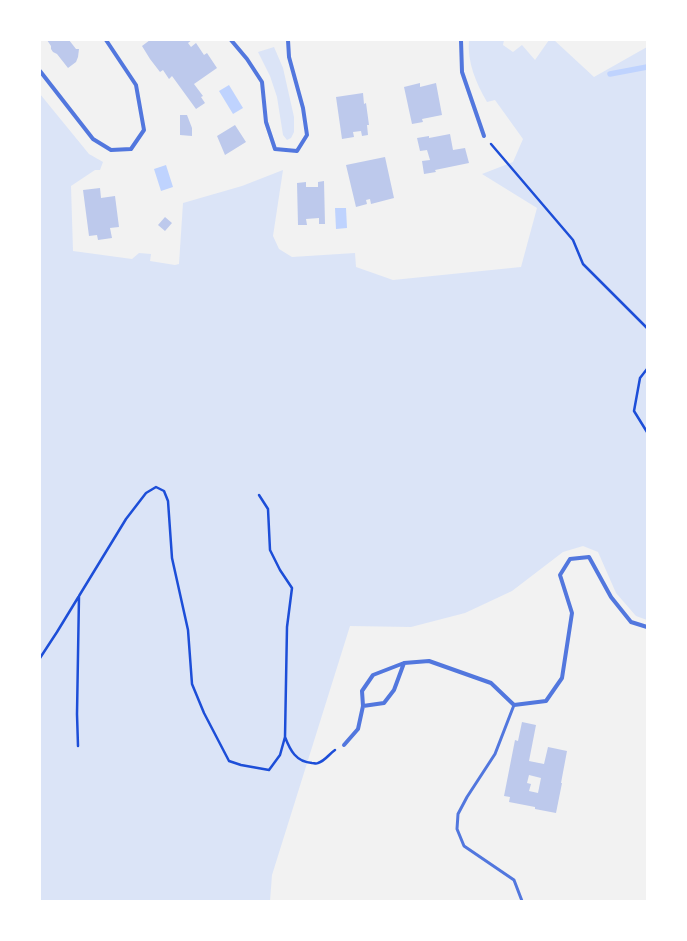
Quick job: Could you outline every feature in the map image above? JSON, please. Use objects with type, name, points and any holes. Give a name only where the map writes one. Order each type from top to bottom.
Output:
[{"type":"street","points":[[40,71],[93,139],[111,150],[131,149],[144,130],[136,85],[106,40]]},
{"type":"street","points":[[231,40],[247,59],[262,82],[266,122],[275,150],[297,151],[307,135],[303,108],[289,57],[288,40]]},
{"type":"street","points":[[461,40],[462,72],[484,136]]},
{"type":"street","points":[[344,745],[358,730],[363,706],[362,691],[373,675],[404,663],[429,661],[491,683],[514,705],[546,701],[562,678],[572,613],[560,575],[570,559],[589,557],[611,597],[631,622],[647,627]]},
{"type":"street","points":[[363,706],[384,702],[394,690],[404,663]]},
{"type":"lane","points":[[514,705],[495,754],[467,797],[458,814],[457,829],[464,846],[514,880],[522,901]]},
{"type":"path","points":[[484,136],[573,240],[583,264],[647,328]]},
{"type":"path","points":[[647,369],[640,378],[634,411],[647,432]]},
{"type":"path","points":[[40,658],[126,520],[146,493],[156,487],[164,491],[168,501],[172,558],[188,630],[192,684],[204,713],[229,761],[241,765],[269,770],[280,755],[285,736],[287,628],[292,588],[280,570],[270,550],[268,509],[259,495]]},
{"type":"path","points":[[78,746],[77,714],[79,595]]},
{"type":"path","points":[[285,736],[289,747],[296,758],[307,763],[317,764],[344,745]]},
{"type":"shaded area","points":[[469,40],[504,40],[503,45],[513,52],[522,45],[535,60],[549,40],[554,40],[594,77],[647,47],[647,620],[636,616],[616,593],[598,552],[583,546],[563,552],[512,591],[465,613],[411,627],[350,626],[272,875],[270,901],[40,901],[40,94],[89,154],[103,162],[100,170],[95,170],[71,186],[73,251],[132,259],[139,253],[151,254],[150,261],[175,265],[179,264],[183,203],[242,186],[283,170],[273,236],[279,249],[292,257],[355,253],[356,267],[393,280],[521,267],[537,208],[482,174],[513,162],[523,139],[495,100],[487,102],[483,95],[473,72],[469,56]]},
{"type":"shaded area","points":[[274,47],[283,68],[294,117],[294,132],[291,138],[287,140],[283,135],[277,97],[270,76],[258,52]]},
{"type":"water","points":[[229,85],[243,108],[233,114],[219,91]]},
{"type":"water","points":[[166,165],[173,187],[161,191],[154,169]]},
{"type":"water","points":[[335,208],[346,208],[347,228],[336,229]]},
{"type":"building","points":[[47,40],[69,40],[76,49],[79,49],[76,62],[68,68],[57,54],[53,52]]},
{"type":"building","points":[[150,40],[192,40],[188,43],[191,47],[196,43],[204,55],[207,53],[217,68],[194,84],[203,96],[201,97],[205,103],[196,109],[172,76],[169,79],[163,70],[160,72],[142,46]]},
{"type":"building","points":[[420,83],[420,87],[436,83],[442,115],[422,119],[423,122],[412,124],[404,87]]},
{"type":"building","points":[[363,93],[369,125],[367,125],[368,135],[362,136],[361,131],[353,132],[354,137],[342,139],[336,97]]},
{"type":"building","points":[[180,115],[187,115],[192,128],[192,136],[180,135]]},
{"type":"building","points":[[235,125],[246,142],[225,155],[217,136]]},
{"type":"building","points":[[450,134],[453,150],[465,148],[469,163],[435,170],[436,172],[424,174],[422,161],[430,160],[427,150],[420,151],[417,138],[429,136],[429,138]]},
{"type":"building","points":[[385,157],[394,198],[371,204],[370,199],[366,200],[367,204],[356,207],[346,165]]},
{"type":"building","points":[[324,181],[325,224],[319,224],[319,218],[306,219],[307,225],[298,225],[297,183],[306,182],[306,187],[318,187],[318,182]]},
{"type":"building","points":[[100,188],[101,198],[115,196],[119,227],[110,228],[112,238],[98,240],[97,235],[89,236],[83,190]]},
{"type":"building","points":[[165,217],[172,223],[165,231],[158,225]]},
{"type":"building","points":[[522,722],[536,725],[529,761],[544,764],[548,747],[567,751],[556,813],[509,802],[510,797],[504,796],[515,740],[518,741]],"holes":[[[529,775],[541,778],[538,793],[529,791],[531,784],[527,783]]]},
{"type":"waterway","points":[[610,74],[647,67]]}]
